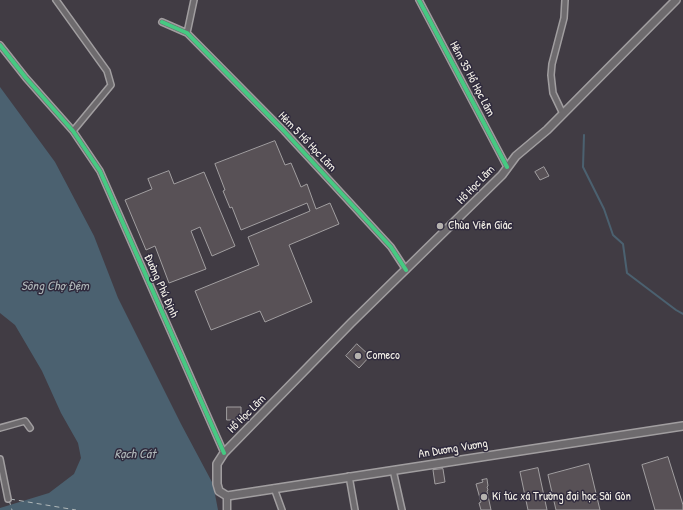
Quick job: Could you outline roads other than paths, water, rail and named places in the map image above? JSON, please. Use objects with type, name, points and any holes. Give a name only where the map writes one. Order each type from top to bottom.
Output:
[{"type":"main road","name":"Hồ Học Lãm","points":[[224,453],[327,350],[351,323],[502,175],[516,156],[548,130],[676,0]]},
{"type":"main road","name":"An Dương Vương","points":[[226,496],[683,426]]},
{"type":"main road","points":[[224,453],[217,464],[217,484],[219,491],[226,496]]},
{"type":"street","points":[[56,0],[107,72],[111,85],[72,131]]},
{"type":"street","points":[[162,22],[187,33],[194,0]]},
{"type":"street","name":"Hẻm 35 Hồ Học Lãm","points":[[420,0],[507,167]]},
{"type":"street","points":[[563,114],[553,93],[551,75],[552,64],[564,18],[565,0]]},
{"type":"street","name":"Hẻm 5 Hồ Học Lãm","points":[[187,33],[284,131],[328,178],[391,248],[406,270]]},
{"type":"street","name":"Đường Phú Định","points":[[0,45],[26,78],[72,131],[100,171],[224,453]]},
{"type":"street","points":[[0,428],[25,421],[30,428]]},
{"type":"street","points":[[0,458],[8,499]]},
{"type":"street","points":[[394,470],[402,510]]},
{"type":"street","points":[[349,476],[355,510]]},
{"type":"street","points":[[274,488],[282,510]]},
{"type":"street","points":[[226,496],[227,510]]},
{"type":"water","name":"Sông Chợ Đệm","points":[[0,87],[55,162],[94,236],[118,298],[181,424],[213,484],[218,510],[0,510],[0,508],[49,493],[74,474],[81,458],[78,443],[61,413],[42,371],[15,325],[0,313]]},
{"type":"waterway","points":[[584,135],[583,167],[604,209],[613,235],[623,244],[627,273],[683,314]]},
{"type":"place","name":"Chùa Viên Giác","points":[[440,226]]},
{"type":"place","name":"Comeco","points":[[358,356]]},
{"type":"place","name":"Kí túc xá Trường đại học Sài Gòn","points":[[484,497]]},
{"type":"water label","name":"Rạch Cát","points":[[135,455]]}]
